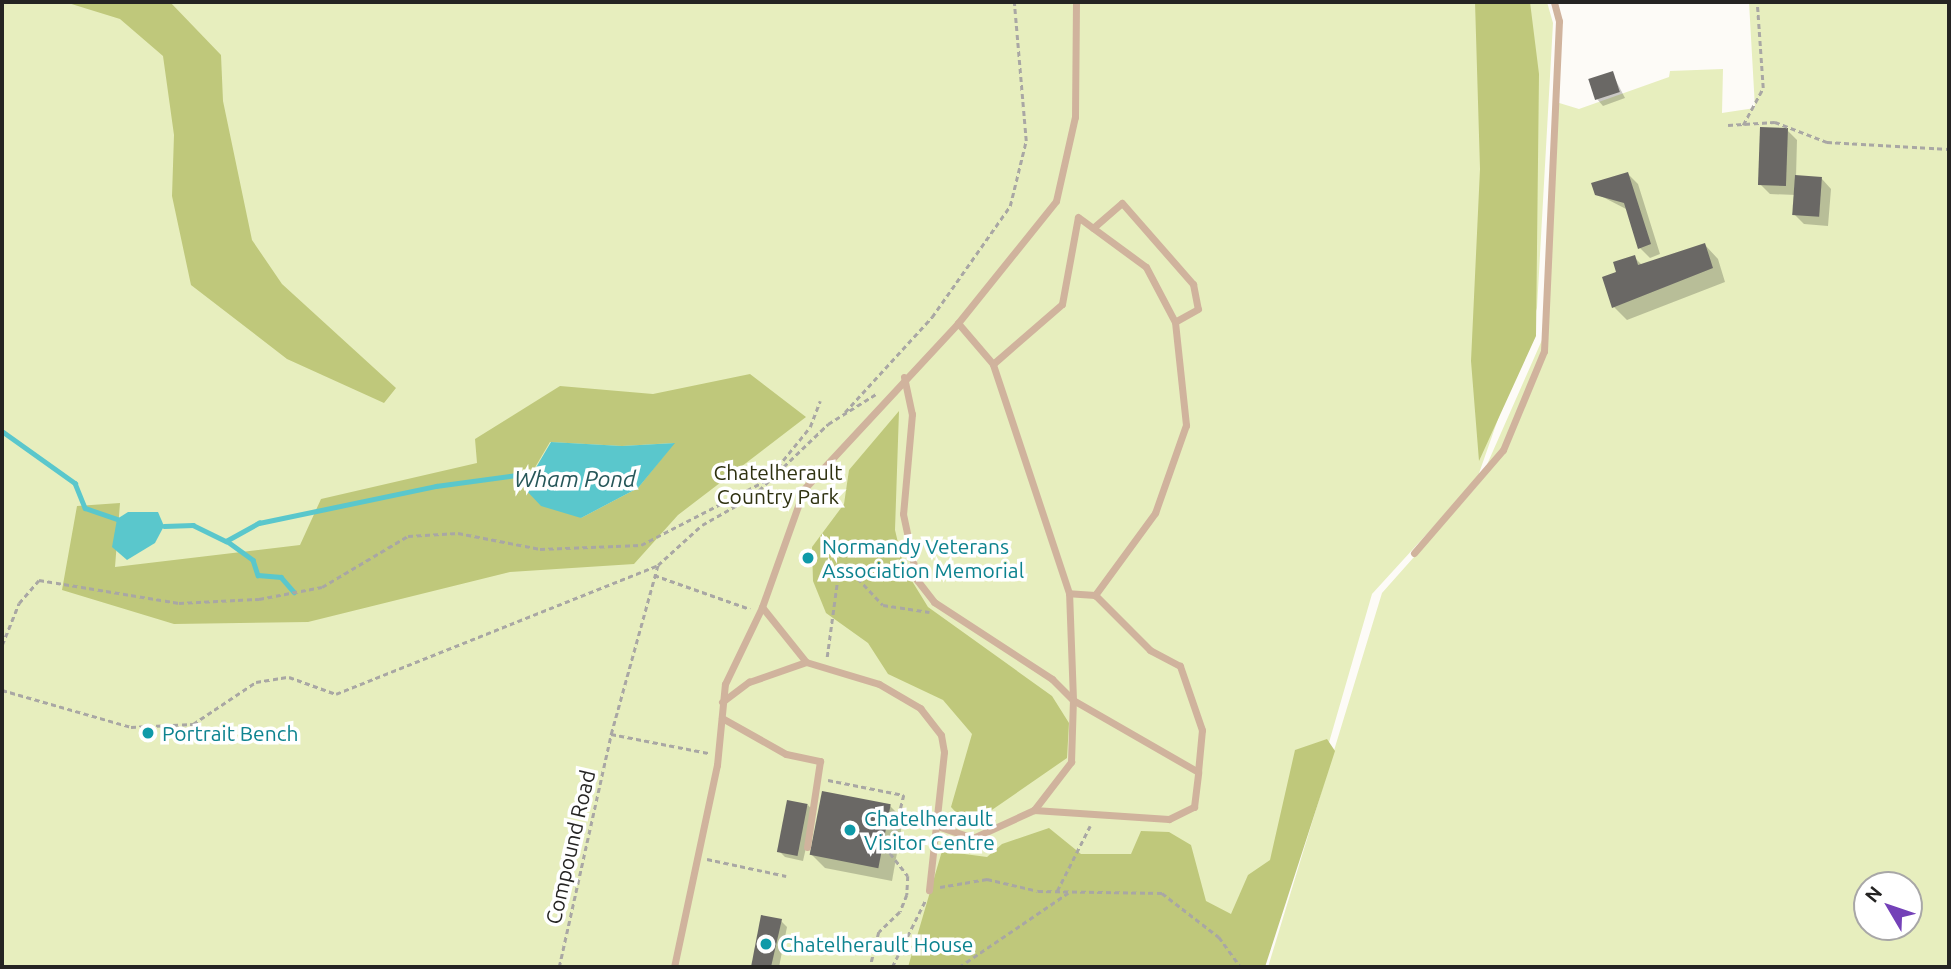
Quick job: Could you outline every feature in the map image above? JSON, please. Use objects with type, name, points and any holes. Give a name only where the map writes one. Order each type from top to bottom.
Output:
[{"type":"lane","points":[[674,967],[722,718],[722,702],[804,489],[904,377],[958,323],[1056,201],[1075,117],[1076,2]]},
{"type":"lane","points":[[1414,553],[1503,450],[1544,351],[1559,21],[1554,2]]},
{"type":"lane","points":[[1093,228],[1122,202],[1193,284],[1198,309],[1175,322]]},
{"type":"lane","points":[[993,365],[1062,304],[1078,217],[1146,267],[1175,322],[1186,425],[1155,513],[1095,595]]},
{"type":"lane","points":[[934,825],[973,838],[1034,810],[1071,762],[1073,700],[1069,593],[993,365],[958,323]]},
{"type":"lane","points":[[904,377],[912,414],[903,514],[907,555],[917,580],[946,611],[1052,679],[1073,700],[1198,772]]},
{"type":"lane","points":[[1034,810],[1169,819],[1194,807],[1202,730],[1180,666],[1150,650],[1095,595],[1069,593]]},
{"type":"lane","points":[[758,609],[806,662],[879,684],[932,721],[944,752],[929,890]]},
{"type":"lane","points":[[722,702],[762,676],[806,662]]},
{"type":"lane","points":[[722,718],[775,750],[820,761],[807,847]]},
{"type":"path","points":[[2,690],[131,727],[193,724],[256,682],[289,677],[336,694],[658,565],[702,525],[753,496],[842,415],[932,317],[1010,206],[1026,141],[1014,2]]},
{"type":"path","points":[[1743,125],[1763,88],[1757,2]]},
{"type":"path","points":[[1728,125],[1775,122],[1827,142],[1949,149]]},
{"type":"path","points":[[842,415],[884,390]]},
{"type":"path","points":[[2,645],[19,603],[39,580],[179,603],[259,599],[322,587],[408,536],[458,533],[540,549],[641,545],[767,480],[810,427],[820,401]]},
{"type":"path","name":"Compound Road","points":[[559,967],[611,734],[658,565]]},
{"type":"path","points":[[827,668],[838,576],[852,572],[883,605],[917,613],[946,611]]},
{"type":"path","points":[[654,575],[758,609]]},
{"type":"path","points":[[611,734],[700,752]]},
{"type":"path","points":[[818,778],[904,795],[890,853],[908,876],[907,895],[901,912],[879,932],[870,967]]},
{"type":"path","points":[[1057,891],[1088,836],[1092,815]]},
{"type":"path","points":[[696,856],[786,876]]},
{"type":"path","points":[[892,967],[929,890],[987,879],[1057,891],[1162,893],[1219,937],[1241,967]]},
{"type":"path","points":[[961,967],[1069,891]]},
{"type":"path","points":[[961,967],[1027,967]]},
{"type":"green space","name":"Chatelherault Country Park","points":[[2,2],[1547,2],[1553,23],[1537,308],[1477,479],[1372,594],[1264,967],[2,967]]},
{"type":"green space","points":[[65,2],[170,2],[221,55],[223,101],[252,240],[282,284],[396,388],[384,403],[287,359],[191,285],[172,196],[174,135],[163,56],[120,19]]},
{"type":"green space","points":[[1475,2],[1530,2],[1539,74],[1536,336],[1479,461],[1471,361],[1480,169]]},
{"type":"green space","points":[[1749,2],[1949,2],[1949,967],[1268,967],[1382,593],[1478,485],[1542,340],[1556,102],[1579,109],[1669,77],[1670,71],[1723,69],[1722,113],[1755,108]]},
{"type":"green space","points":[[750,374],[806,417],[678,515],[634,564],[510,572],[308,622],[174,624],[62,590],[77,506],[120,503],[115,567],[300,545],[321,499],[477,463],[475,439],[560,386],[653,394]],"holes":[[[550,442],[622,446],[674,443],[638,488],[581,518],[527,481]]]},
{"type":"green space","points":[[899,411],[895,530],[904,568],[928,607],[1052,696],[1069,723],[1067,758],[986,814],[963,820],[951,807],[972,734],[943,700],[888,674],[868,643],[826,613],[813,581],[812,547],[844,504],[849,470]]},
{"type":"green space","points":[[1327,739],[1335,751],[1265,967],[908,967],[942,851],[987,857],[1002,844],[1049,828],[1081,854],[1131,854],[1141,831],[1169,832],[1191,845],[1206,901],[1231,914],[1248,875],[1270,860],[1295,750]]},
{"type":"water","name":"Wham Pond","points":[[551,442],[622,446],[675,443],[638,488],[581,518],[541,506],[524,488]]},
{"type":"water","points":[[128,512],[158,512],[164,526],[155,543],[127,560],[112,547],[117,519]]},
{"type":"building","points":[[1613,71],[1620,92],[1595,100],[1588,79]]},
{"type":"building","points":[[1760,127],[1788,128],[1786,186],[1758,185]]},
{"type":"building","points":[[1628,172],[1651,244],[1638,249],[1624,203],[1595,195],[1591,183]]},
{"type":"building","points":[[1795,175],[1822,177],[1819,217],[1792,215]]},
{"type":"building","points":[[1705,243],[1713,268],[1612,308],[1602,277],[1616,272],[1613,262],[1635,255],[1638,265]]},
{"type":"building","name":"Chatelherault Visitor Centre","points":[[822,791],[891,804],[878,868],[810,855]]},
{"type":"building","points":[[787,800],[808,804],[798,856],[777,852]]},
{"type":"building","name":"Chatelherault House","points":[[761,915],[782,919],[771,967],[751,967]]},
{"type":"waterway","points":[[2,431],[75,483],[85,508],[117,519]]},
{"type":"waterway","points":[[164,526],[193,525],[226,541],[259,523],[436,486],[524,474],[527,481]]},
{"type":"waterway","points":[[227,541],[253,560],[258,575],[281,577],[294,592]]},
{"type":"place","name":"Normandy Veterans Association Memorial","points":[[808,558]]},
{"type":"place","name":"Portrait Bench","points":[[148,733]]},
{"type":"place","name":"Chatelherault Visitor Centre","points":[[850,830]]},
{"type":"place","name":"Chatelherault House","points":[[766,944]]}]
